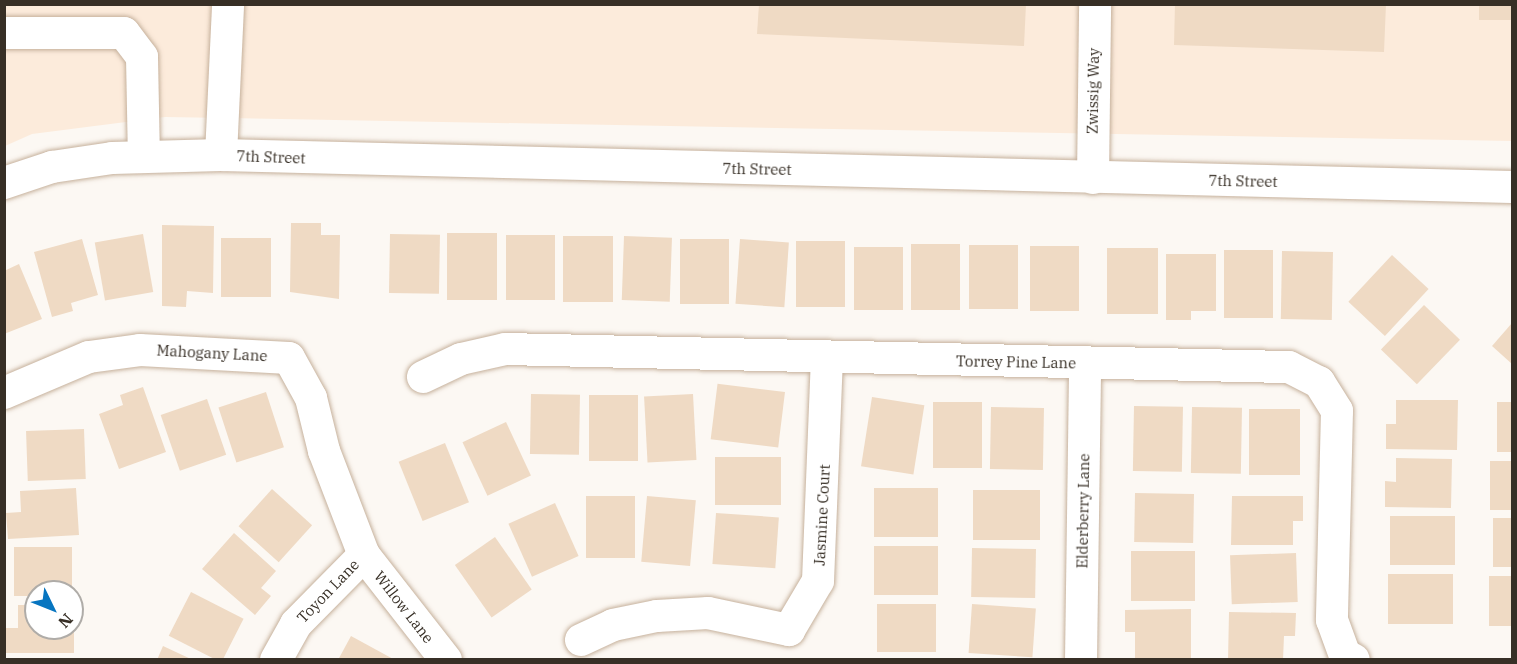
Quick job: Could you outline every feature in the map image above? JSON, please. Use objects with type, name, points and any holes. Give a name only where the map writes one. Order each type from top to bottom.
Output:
[{"type":"street","points":[[221,155],[228,4]]},
{"type":"street","name":"Zwissig Way","points":[[1093,177],[1095,4]]},
{"type":"street","points":[[4,33],[124,33],[142,57],[144,157]]},
{"type":"street","name":"7th Street","points":[[4,183],[52,167],[144,157],[221,155],[1512,186]]},
{"type":"street","name":"Torrey Pine Lane","points":[[423,377],[461,359],[505,349],[1289,367],[1319,382],[1337,411],[1332,620],[1345,655],[1354,660]]},
{"type":"street","name":"Mahogany Lane","points":[[4,393],[89,357],[140,350],[289,358],[311,398],[324,450],[364,555]]},
{"type":"street","name":"Jasmine Court","points":[[581,640],[657,616],[708,613],[789,630],[818,581],[827,358]]},
{"type":"street","name":"Elderberry Lane","points":[[1081,660],[1085,363]]},
{"type":"street","name":"Toyon Lane","points":[[276,660],[296,624],[364,555]]},
{"type":"street","name":"Willow Lane","points":[[364,555],[446,660]]},
{"type":"shaded area","points":[[5,5],[1512,5],[1512,141],[165,117],[32,134],[5,146]]},
{"type":"building","points":[[759,4],[1026,4],[1024,46],[757,34]]},
{"type":"building","points":[[1175,4],[1386,4],[1384,52],[1174,45]]},
{"type":"building","points":[[1479,4],[1512,4],[1512,20],[1479,20]]},
{"type":"building","points":[[291,223],[321,223],[321,235],[340,235],[339,299],[290,292]]},
{"type":"building","points":[[162,225],[214,226],[213,293],[187,291],[186,307],[162,306]]},
{"type":"building","points":[[447,233],[497,233],[497,300],[447,300]]},
{"type":"building","points":[[143,234],[153,292],[105,301],[95,243]]},
{"type":"building","points":[[390,234],[440,235],[439,294],[389,293]]},
{"type":"building","points":[[506,235],[555,235],[555,300],[506,300]]},
{"type":"building","points":[[563,236],[613,236],[613,302],[563,302]]},
{"type":"building","points":[[624,236],[672,238],[670,302],[622,300]]},
{"type":"building","points":[[221,238],[271,238],[271,297],[221,297]]},
{"type":"building","points":[[82,239],[98,295],[71,303],[73,311],[52,317],[34,252]]},
{"type":"building","points":[[680,239],[729,239],[729,304],[680,304]]},
{"type":"building","points":[[740,239],[789,242],[784,307],[735,304]]},
{"type":"building","points":[[796,241],[845,241],[845,307],[796,307]]},
{"type":"building","points":[[911,244],[960,244],[960,310],[911,310]]},
{"type":"building","points":[[969,245],[1018,245],[1018,309],[969,309]]},
{"type":"building","points":[[1030,246],[1079,246],[1079,311],[1030,311]]},
{"type":"building","points":[[854,247],[903,247],[903,310],[854,310]]},
{"type":"building","points":[[1107,248],[1158,248],[1158,314],[1107,314]]},
{"type":"building","points":[[1224,250],[1273,250],[1273,318],[1224,318]]},
{"type":"building","points":[[1282,251],[1333,252],[1332,320],[1281,319]]},
{"type":"building","points":[[1166,254],[1216,254],[1216,311],[1191,311],[1191,320],[1166,320]]},
{"type":"building","points":[[1392,255],[1429,289],[1385,336],[1348,302]]},
{"type":"building","points":[[19,264],[42,319],[4,334],[4,271]]},
{"type":"building","points":[[1424,305],[1460,340],[1417,384],[1381,350]]},
{"type":"building","points":[[1512,323],[1512,364],[1492,346]]},
{"type":"building","points":[[718,384],[785,392],[778,448],[711,439]]},
{"type":"building","points":[[143,387],[166,452],[119,469],[99,414],[123,405],[120,395]]},
{"type":"building","points":[[266,392],[284,447],[236,463],[218,407]]},
{"type":"building","points":[[531,394],[580,395],[579,455],[530,454]]},
{"type":"building","points":[[693,394],[696,460],[648,462],[644,397]]},
{"type":"building","points":[[589,395],[638,395],[638,461],[589,461]]},
{"type":"building","points":[[872,397],[924,405],[913,474],[861,466]]},
{"type":"building","points":[[207,399],[226,455],[180,471],[161,415]]},
{"type":"building","points":[[1396,400],[1458,400],[1457,450],[1386,449],[1386,424],[1396,424]]},
{"type":"building","points":[[933,402],[982,402],[982,468],[933,468]]},
{"type":"building","points":[[1497,402],[1512,402],[1512,452],[1497,452]]},
{"type":"building","points":[[1134,406],[1183,407],[1182,472],[1133,471]]},
{"type":"building","points":[[991,407],[1044,408],[1043,470],[990,469]]},
{"type":"building","points":[[1192,407],[1242,408],[1241,474],[1191,473]]},
{"type":"building","points":[[1249,409],[1300,409],[1300,475],[1249,475]]},
{"type":"building","points":[[506,422],[531,475],[487,496],[462,442]]},
{"type":"building","points":[[84,429],[86,479],[28,481],[26,431]]},
{"type":"building","points":[[445,443],[469,502],[423,521],[399,462]]},
{"type":"building","points":[[715,457],[781,457],[781,505],[715,505]]},
{"type":"building","points":[[1396,458],[1452,459],[1451,508],[1385,507],[1385,481],[1396,482]]},
{"type":"building","points":[[1490,461],[1512,461],[1512,510],[1490,510]]},
{"type":"building","points":[[76,488],[79,535],[8,539],[6,513],[21,512],[20,491]]},
{"type":"building","points":[[874,488],[938,488],[938,537],[874,537]]},
{"type":"building","points":[[272,489],[312,525],[279,562],[239,526]]},
{"type":"building","points":[[973,490],[1040,490],[1040,540],[973,540]]},
{"type":"building","points":[[1135,493],[1194,494],[1193,543],[1134,542]]},
{"type":"building","points":[[586,496],[635,496],[635,558],[586,558]]},
{"type":"building","points":[[647,496],[696,500],[690,566],[641,562]]},
{"type":"building","points":[[1232,496],[1303,496],[1303,521],[1293,521],[1293,545],[1231,545]]},
{"type":"building","points":[[555,503],[579,556],[532,577],[508,524]]},
{"type":"building","points":[[716,513],[779,517],[775,568],[712,564]]},
{"type":"building","points":[[1390,516],[1455,516],[1455,565],[1390,565]]},
{"type":"building","points":[[1493,518],[1512,518],[1512,567],[1493,567]]},
{"type":"building","points":[[234,533],[276,571],[261,588],[271,596],[255,615],[202,569]]},
{"type":"building","points":[[495,537],[532,589],[492,618],[455,565]]},
{"type":"building","points":[[874,546],[938,546],[938,595],[874,595]]},
{"type":"building","points":[[14,547],[72,547],[72,580],[24,580],[24,596],[14,596]]},
{"type":"building","points":[[972,548],[1036,549],[1035,598],[971,597]]},
{"type":"building","points":[[1131,551],[1195,551],[1195,601],[1131,601]]},
{"type":"building","points":[[1296,553],[1298,602],[1232,604],[1230,555]]},
{"type":"building","points":[[1388,574],[1453,574],[1453,624],[1388,624]]},
{"type":"building","points":[[1489,576],[1512,576],[1512,626],[1489,626]]},
{"type":"building","points":[[191,592],[244,619],[223,660],[217,660],[169,636]]},
{"type":"building","points":[[877,604],[936,604],[936,652],[877,652]]},
{"type":"building","points":[[972,604],[1036,608],[1032,657],[969,653]]},
{"type":"building","points":[[18,605],[24,605],[24,640],[74,640],[74,653],[6,653],[6,628],[18,628]]},
{"type":"building","points":[[1191,609],[1191,658],[1135,659],[1135,632],[1125,632],[1125,610]]},
{"type":"building","points":[[1229,612],[1296,613],[1295,636],[1284,636],[1283,660],[1228,660]]},
{"type":"building","points":[[351,636],[395,660],[338,660]]},
{"type":"building","points":[[163,646],[193,660],[157,660]]}]
